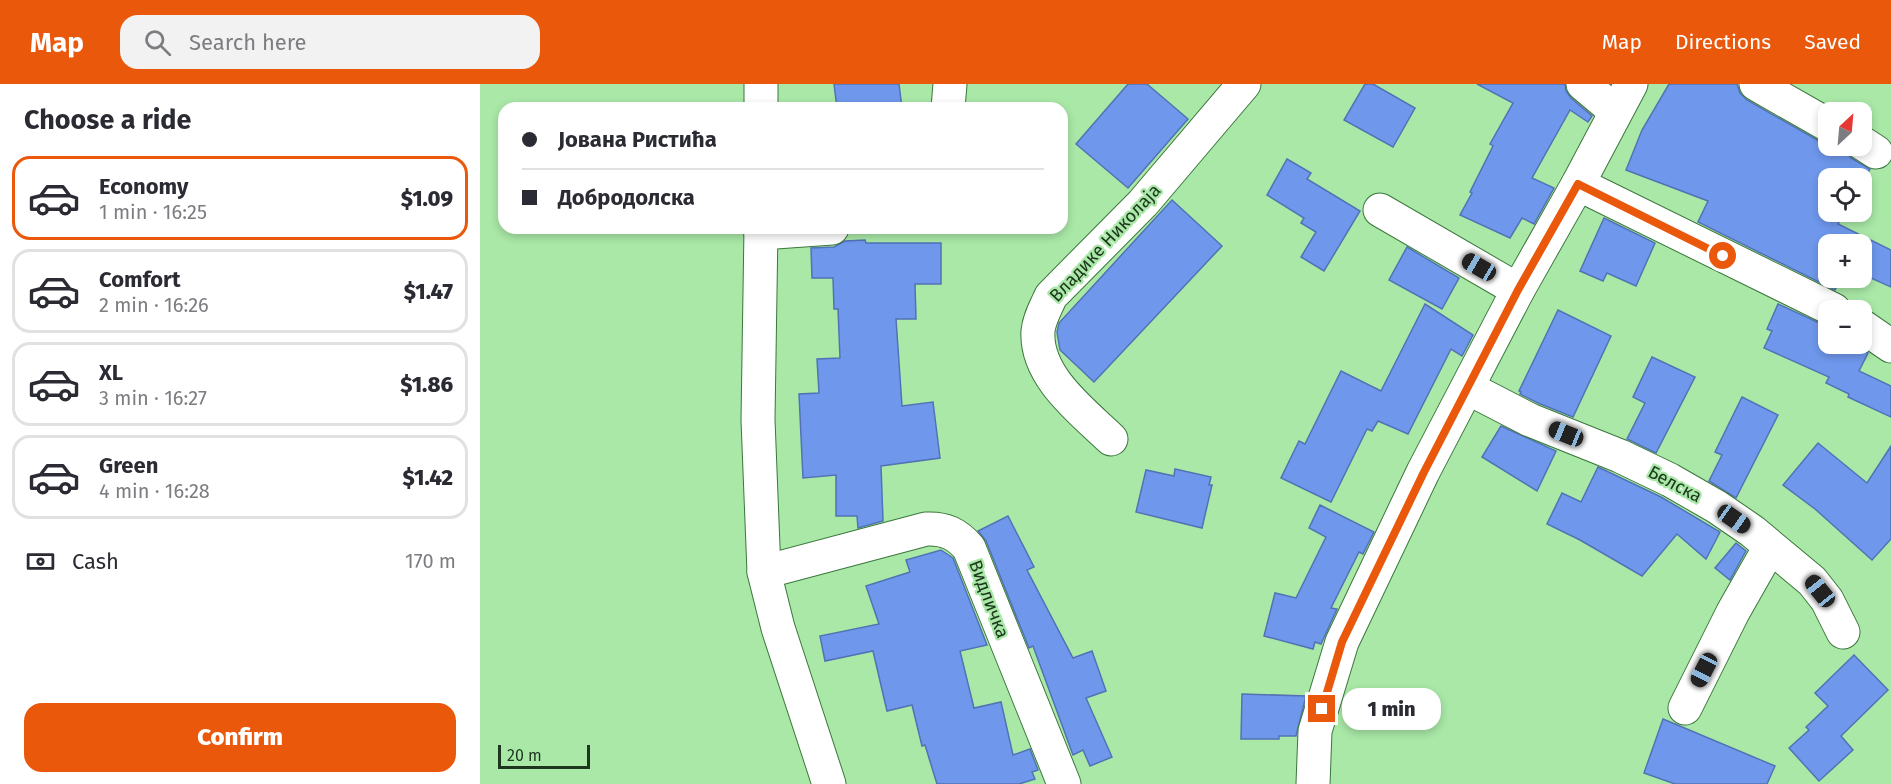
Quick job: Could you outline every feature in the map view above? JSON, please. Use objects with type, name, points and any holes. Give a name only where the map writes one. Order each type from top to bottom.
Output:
[{"type":"street","points":[[761,84],[761,102]]},
{"type":"street","points":[[948,102],[950,84]]},
{"type":"street","name":"Владике Николаја","points":[[1112,439],[1076,406],[1053,378],[1041,356],[1038,331],[1042,315],[1051,296],[1143,203],[1245,84]]},
{"type":"street","points":[[1313,784],[1315,731],[1342,642],[1424,472],[1518,290],[1578,184],[1623,97],[1583,84]]},
{"type":"street","points":[[1756,84],[1818,119]]},
{"type":"street","points":[[1578,184],[1818,302]]},
{"type":"street","points":[[1380,210],[1518,290]]},
{"type":"street","points":[[761,234],[759,420],[764,572],[778,628],[829,784]]},
{"type":"street","points":[[1872,333],[1891,346]]},
{"type":"street","name":"Белска","points":[[1468,388],[1530,420],[1620,456],[1670,480],[1717,507],[1752,531],[1812,581],[1827,600],[1843,632]]},
{"type":"street","name":"Видличка","points":[[764,572],[927,529],[937,528],[960,538],[969,548],[1064,784]]},
{"type":"street","points":[[1684,708],[1733,612],[1770,547]]},
{"type":"building","points":[[834,84],[899,84],[901,102],[836,102]]},
{"type":"building","points":[[1128,84],[1147,84],[1188,119],[1128,188],[1076,144]]},
{"type":"building","points":[[1365,84],[1373,84],[1415,108],[1393,147],[1344,120]]},
{"type":"building","points":[[1477,84],[1565,84],[1566,91],[1571,98],[1592,116],[1588,122],[1570,110],[1532,178],[1554,188],[1534,224],[1522,218],[1510,238],[1460,215],[1493,146],[1490,144],[1513,103]]},
{"type":"building","points":[[1669,84],[1737,84],[1740,93],[1747,100],[1818,140],[1818,156],[1849,156],[1868,168],[1818,168],[1818,222],[1839,222],[1838,224],[1858,234],[1818,234],[1818,282],[1698,222],[1708,201],[1626,170],[1642,130]]},
{"type":"building","points":[[1287,159],[1311,173],[1307,179],[1360,211],[1324,271],[1301,257],[1316,232],[1301,223],[1304,218],[1267,195]]},
{"type":"building","points":[[1172,200],[1222,246],[1094,382],[1060,350],[1057,332],[1059,323]]},
{"type":"building","points":[[1604,218],[1655,243],[1636,286],[1607,273],[1603,281],[1580,271]]},
{"type":"building","points":[[865,240],[866,243],[941,243],[941,284],[915,284],[916,319],[896,319],[902,406],[933,402],[940,458],[881,466],[883,521],[858,528],[857,516],[836,516],[836,475],[803,478],[799,394],[819,393],[817,359],[840,358],[838,309],[834,309],[833,278],[812,278],[811,248],[834,247],[845,241]]},
{"type":"building","points":[[1872,241],[1891,250],[1891,287],[1872,278]]},
{"type":"building","points":[[1407,247],[1459,278],[1442,309],[1389,280]]},
{"type":"building","points":[[1425,304],[1473,335],[1462,356],[1451,349],[1408,434],[1378,421],[1372,431],[1367,429],[1331,502],[1281,478],[1299,441],[1305,444],[1341,371],[1381,391]]},
{"type":"building","points":[[1778,304],[1818,322],[1818,354],[1868,354],[1859,371],[1891,386],[1891,417],[1848,397],[1849,394],[1826,383],[1829,377],[1764,348],[1772,331],[1767,329]]},
{"type":"building","points":[[1558,310],[1611,336],[1573,417],[1538,403],[1520,394],[1519,391]]},
{"type":"building","points":[[1652,357],[1695,377],[1656,453],[1627,439],[1645,403],[1633,397]]},
{"type":"building","points":[[1742,397],[1778,415],[1736,498],[1709,481],[1722,455],[1715,452]]},
{"type":"building","points":[[1501,426],[1556,451],[1537,491],[1482,457]]},
{"type":"building","points":[[1818,443],[1867,483],[1891,446],[1891,539],[1872,560],[1815,509],[1783,485]]},
{"type":"building","points":[[1598,467],[1661,497],[1720,532],[1706,559],[1677,534],[1642,576],[1580,540],[1547,524],[1562,493],[1581,502]]},
{"type":"building","points":[[1175,469],[1211,477],[1209,485],[1212,485],[1202,528],[1136,512],[1146,470],[1174,476]]},
{"type":"building","points":[[1320,505],[1374,532],[1363,554],[1359,552],[1331,608],[1337,609],[1321,644],[1315,642],[1313,649],[1264,636],[1275,593],[1296,598],[1326,537],[1309,528]]},
{"type":"building","points":[[1008,516],[1034,567],[1027,570],[1073,658],[1092,651],[1106,691],[1086,698],[1112,757],[1090,766],[1083,750],[1073,755],[1033,646],[1029,648],[986,541],[978,531]]},
{"type":"building","points":[[1736,543],[1746,551],[1730,580],[1715,568]]},
{"type":"building","points":[[941,550],[953,558],[987,645],[960,651],[974,708],[1001,702],[1013,755],[1030,749],[1038,770],[1032,772],[1035,779],[1019,784],[937,784],[925,745],[922,746],[912,705],[887,711],[873,651],[825,661],[820,636],[879,624],[866,586],[910,572],[906,560]]},
{"type":"building","points":[[1854,655],[1888,690],[1841,736],[1853,750],[1819,781],[1789,748],[1809,730],[1806,727],[1828,706],[1815,693]]},
{"type":"building","points":[[1242,694],[1306,696],[1296,736],[1279,736],[1279,739],[1241,739]]},
{"type":"building","points":[[1663,719],[1775,766],[1767,784],[1675,784],[1644,773]]},
{"type":"route","points":[[1322,709],[1342,642],[1424,472],[1518,290],[1578,184],[1723,256]]}]
